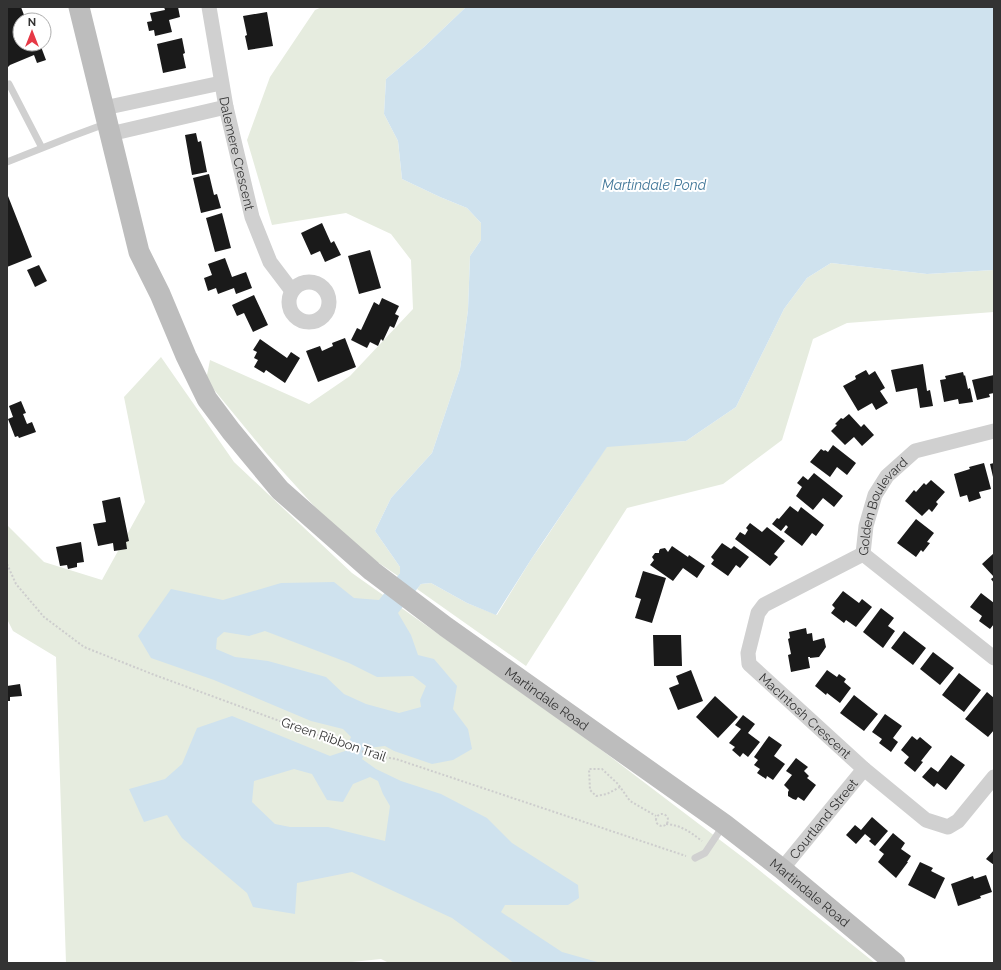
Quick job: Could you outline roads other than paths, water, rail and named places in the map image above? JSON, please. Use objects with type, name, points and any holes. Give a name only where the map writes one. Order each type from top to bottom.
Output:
[{"type":"main road","name":"Martindale Road","points":[[79,7],[139,252],[160,294],[186,356],[207,399],[231,431],[280,490],[372,571],[446,627],[724,824],[782,869],[895,963]]},
{"type":"street","name":"Dalemere Crescent","points":[[209,7],[221,83],[252,216],[270,262],[292,291]]},
{"type":"street","points":[[107,122],[221,83]]},
{"type":"street","points":[[107,122],[226,107]]},
{"type":"street","name":"Golden Boulevard","points":[[994,431],[915,451],[887,476],[875,494],[866,526],[863,554],[994,658]]},
{"type":"street","name":"MacIntosh Crescent","points":[[863,554],[764,606],[758,613],[748,653],[749,664],[864,769],[926,820],[948,826],[958,821],[994,777]]},
{"type":"street","name":"Courtland Street","points":[[782,869],[864,769]]},
{"type":"lane","points":[[7,85],[9,84],[42,148]]},
{"type":"lane","points":[[7,162],[107,122]]},
{"type":"lane","points":[[695,858],[705,853],[724,824]]},
{"type":"water","name":"Martindale Pond","points":[[466,7],[994,7],[994,270],[927,274],[831,263],[807,278],[784,309],[736,407],[686,441],[607,447],[532,558],[496,615],[467,603],[431,583],[421,584],[398,613],[411,635],[418,655],[434,659],[457,686],[453,709],[468,729],[472,749],[453,760],[432,764],[394,751],[385,746],[368,748],[362,759],[376,769],[401,781],[441,794],[487,818],[512,843],[578,885],[579,898],[568,905],[505,905],[501,912],[562,952],[601,963],[514,963],[452,918],[352,872],[297,883],[295,914],[253,907],[247,893],[182,838],[167,815],[144,822],[129,789],[165,779],[182,764],[197,728],[232,716],[330,756],[345,751],[351,737],[343,729],[311,721],[214,680],[151,658],[138,636],[171,589],[223,600],[281,583],[334,582],[354,598],[379,600],[400,573],[400,567],[375,531],[391,498],[432,453],[460,369],[468,310],[470,256],[481,240],[481,223],[467,208],[402,179],[398,141],[384,114],[386,79],[424,47]],"holes":[[[265,631],[349,663],[377,677],[413,676],[426,686],[420,700],[421,707],[399,713],[366,704],[344,694],[326,677],[268,661],[235,657],[216,649],[217,638],[224,632],[249,636]],[[294,769],[312,774],[327,800],[343,802],[353,784],[370,777],[378,781],[390,806],[385,841],[328,827],[290,827],[275,824],[252,802],[254,781]]]}]
